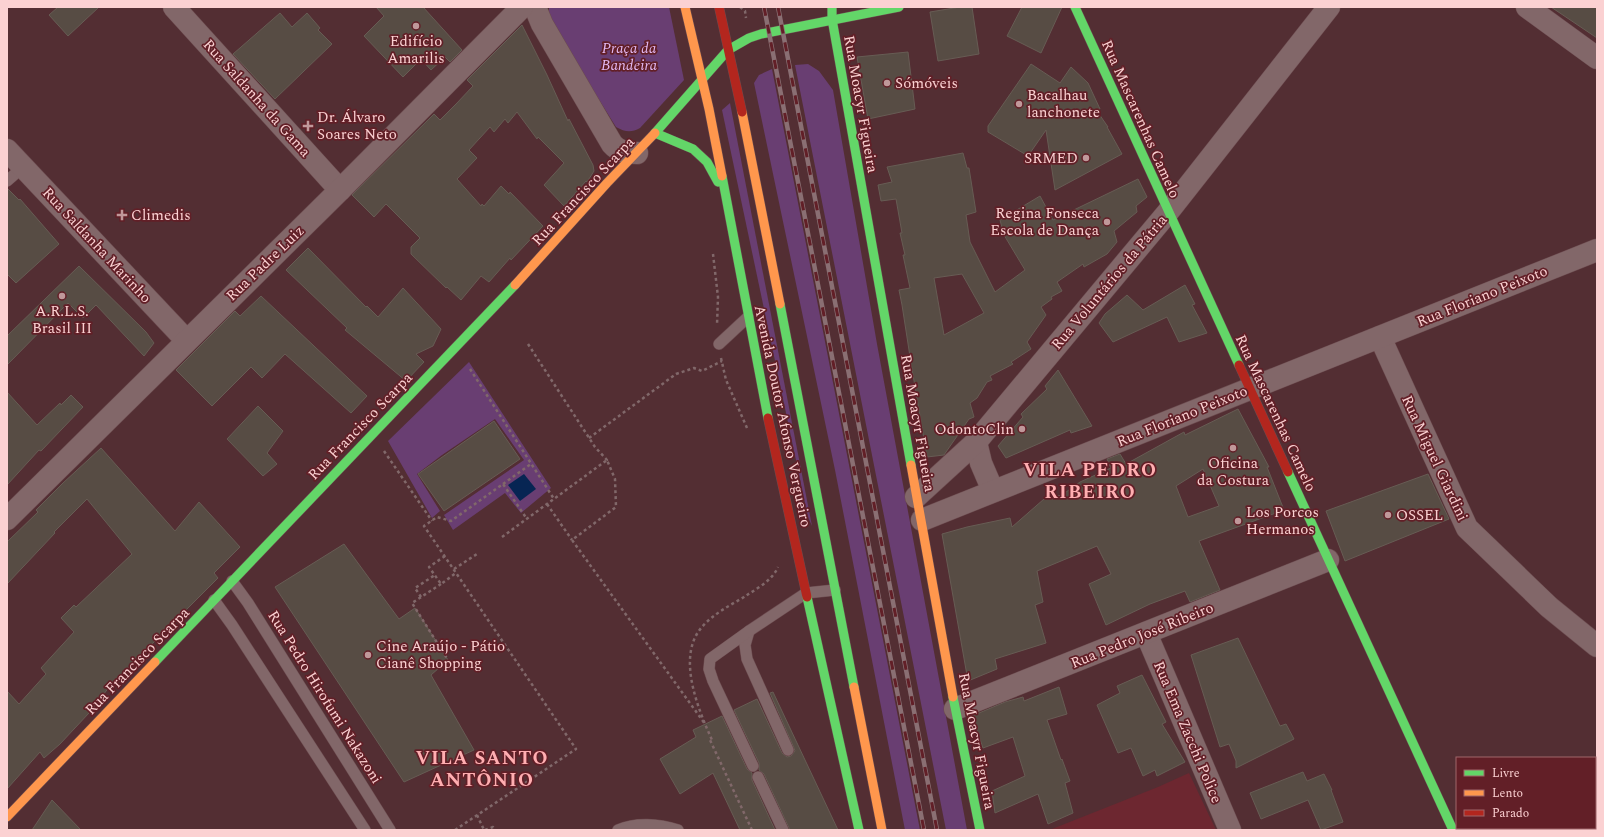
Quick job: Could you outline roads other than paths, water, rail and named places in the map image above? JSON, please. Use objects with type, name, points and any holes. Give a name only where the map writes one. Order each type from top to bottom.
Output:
[{"type":"main road","name":"Avenida Doutor Afonso Vergueiro","points":[[685,7],[709,108],[762,393],[859,830]]},
{"type":"main road","name":"Avenida Doutor Afonso Vergueiro","points":[[719,7],[737,85],[882,830]]},
{"type":"main road","name":"Rua Moacyr Figueira","points":[[832,7],[832,19],[916,497],[922,520],[955,709],[980,830]]},
{"type":"main road","name":"Rua Francisco Scarpa","points":[[7,817],[516,284],[607,183],[637,153],[728,50],[748,38],[761,34],[893,7]]},
{"type":"main road","name":"Rua Mascarenhas Camelo","points":[[1075,7],[1249,389],[1453,830]]},
{"type":"main road","points":[[655,133],[693,149],[707,162],[726,197]]},
{"type":"street","name":"Rua Saldanha da Gama","points":[[174,7],[340,190]]},
{"type":"street","name":"Rua Padre Luiz","points":[[7,519],[186,340],[340,190],[522,7]]},
{"type":"street","points":[[535,7],[542,24],[612,144],[616,149],[626,153],[637,153]]},
{"type":"street","name":"Rua Voluntários da Pátria","points":[[916,497],[976,442],[1168,212],[1329,7]]},
{"type":"street","points":[[1526,7],[1597,58]]},
{"type":"street","name":"Rua Saldanha Marinho","points":[[7,150],[186,340]]},
{"type":"street","name":"Rua Floriano Peixoto","points":[[922,520],[1597,250]]},
{"type":"street","name":"Rua Miguel Giardini","points":[[1380,337],[1467,528],[1549,607],[1597,646]]},
{"type":"street","points":[[976,442],[981,463],[993,492]]},
{"type":"street","name":"Rua Pedro José Ribeiro","points":[[955,709],[1328,560]]},
{"type":"street","name":"Rua Ema Zacchi Police","points":[[1146,633],[1230,830]]},
{"type":"lane","points":[[7,181],[23,167]]},
{"type":"lane","points":[[719,344],[748,317]]},
{"type":"lane","name":"Rua Pedro Hirofumi Nakazoni","points":[[232,581],[252,609],[390,830]]},
{"type":"lane","points":[[753,766],[713,681],[709,669],[710,659],[748,631],[806,593],[835,590]]},
{"type":"lane","points":[[214,600],[232,624],[365,830]]},
{"type":"lane","points":[[748,631],[745,646],[747,659],[788,750]]},
{"type":"lane","points":[[758,777],[783,830]]},
{"type":"lane","points":[[618,830],[626,826],[653,824],[678,830]]},
{"type":"water","points":[[524,474],[536,489],[520,501],[508,485]]},
{"type":"railway","points":[[764,7],[924,830]]},
{"type":"railway","points":[[778,7],[937,830]]},
{"type":"place","name":"Edifício Amarilis","points":[[416,26]]},
{"type":"place","name":"Sómóveis","points":[[887,83]]},
{"type":"place","name":"Bacalhau lanchonete","points":[[1019,104]]},
{"type":"place","name":"Dr. Álvaro Soares Neto","points":[[308,126]]},
{"type":"place","name":"SRMED","points":[[1086,158]]},
{"type":"place","name":"Climedis","points":[[122,215]]},
{"type":"place","name":"Regina Fonseca Escola de Dança","points":[[1107,222]]},
{"type":"place","name":"A.R.L.S. Brasil III","points":[[62,296]]},
{"type":"place","name":"OdontoClin","points":[[1022,429]]},
{"type":"place","name":"Oficina da Costura","points":[[1233,448]]},
{"type":"place","name":"OSSEL","points":[[1388,515]]},
{"type":"place","name":"Los Porcos Hermanos","points":[[1238,521]]},
{"type":"place","name":"Cine Araújo - Pátio Cianê Shopping","points":[[368,655]]},
{"type":"district","name":"VILA PEDRO RIBEIRO","points":[[1090,480]]},
{"type":"district","name":"VILA SANTO ANTÔNIO","points":[[482,768]]},
{"type":"park label","name":"Praça da Bandeira","points":[[629,56]]}]
